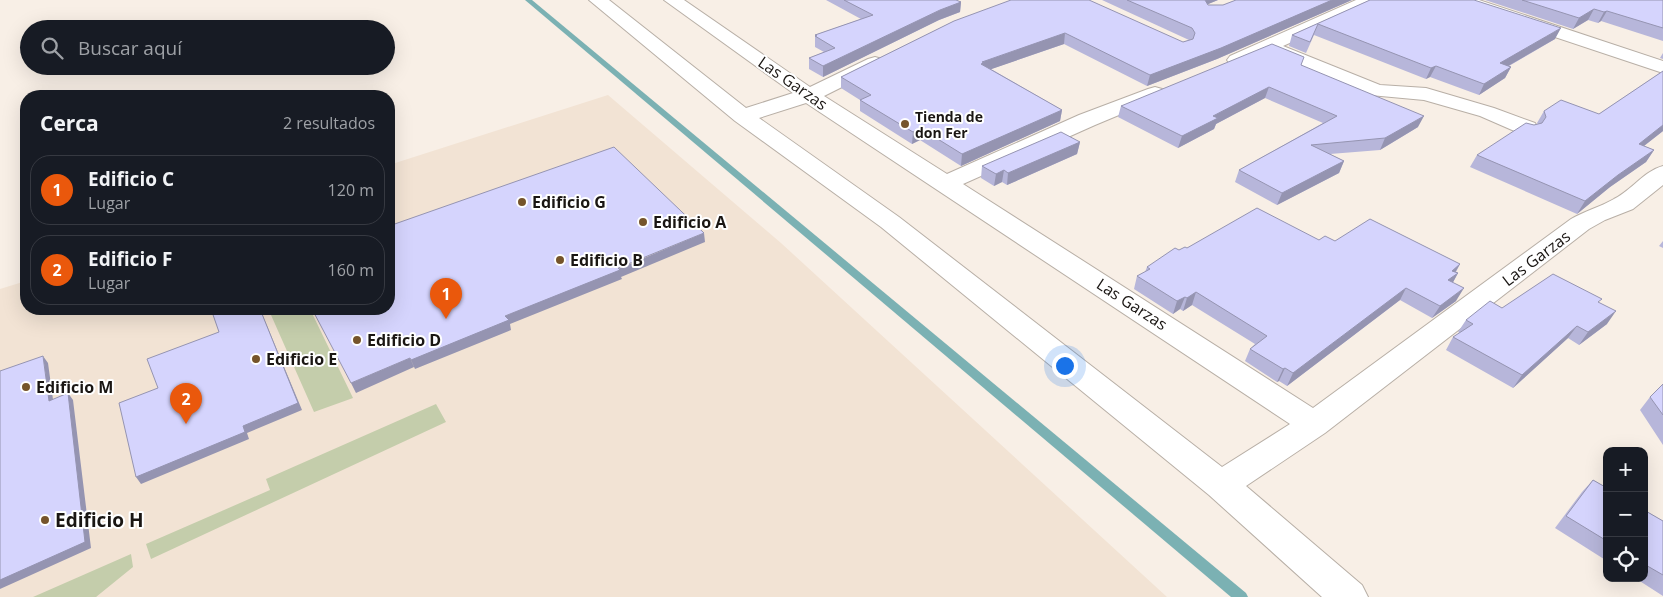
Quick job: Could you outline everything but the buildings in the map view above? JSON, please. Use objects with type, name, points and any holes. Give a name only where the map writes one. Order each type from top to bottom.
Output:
[{"type":"street","points":[[598,0],[743,116],[890,222],[1221,485],[1349,597]]},
{"type":"street","name":"Las Garzas","points":[[674,0],[809,95],[1314,424],[1580,224],[1596,215],[1624,204],[1663,172]]},
{"type":"street","points":[[1216,69],[1370,0]]},
{"type":"street","points":[[1462,0],[1663,67]]},
{"type":"street","points":[[1268,46],[1377,91],[1426,94],[1487,112],[1526,128]]},
{"type":"street","points":[[743,116],[809,95],[890,55]]},
{"type":"street","points":[[947,184],[1087,120],[1170,87]]},
{"type":"street","points":[[1221,485],[1314,424]]},
{"type":"shaded area","points":[[608,95],[781,243],[1167,597],[0,597],[0,289],[20,283],[20,315],[395,315],[395,163]]},
{"type":"green space","points":[[271,315],[313,315],[353,398],[314,412]]},
{"type":"green space","points":[[436,404],[446,422],[151,559],[146,544],[270,490],[266,479]]},
{"type":"green space","points":[[131,554],[133,567],[96,597],[33,597]]},
{"type":"waterway","points":[[528,0],[1241,597]]},
{"type":"place","name":"Tienda de don Fer","points":[[905,124]]},
{"type":"place","name":"Edificio G","points":[[522,202]]},
{"type":"place","name":"Edificio A","points":[[643,222]]},
{"type":"place","name":"Edificio B","points":[[560,260]]},
{"type":"place","name":"Edificio C","points":[[446,319]]},
{"type":"place","name":"Edificio D","points":[[357,340]]},
{"type":"place","name":"Edificio E","points":[[256,359]]},
{"type":"place","name":"Edificio M","points":[[26,387]]},
{"type":"place","name":"Edificio F","points":[[186,424]]},
{"type":"place","name":"Edificio H","points":[[45,520]]}]
